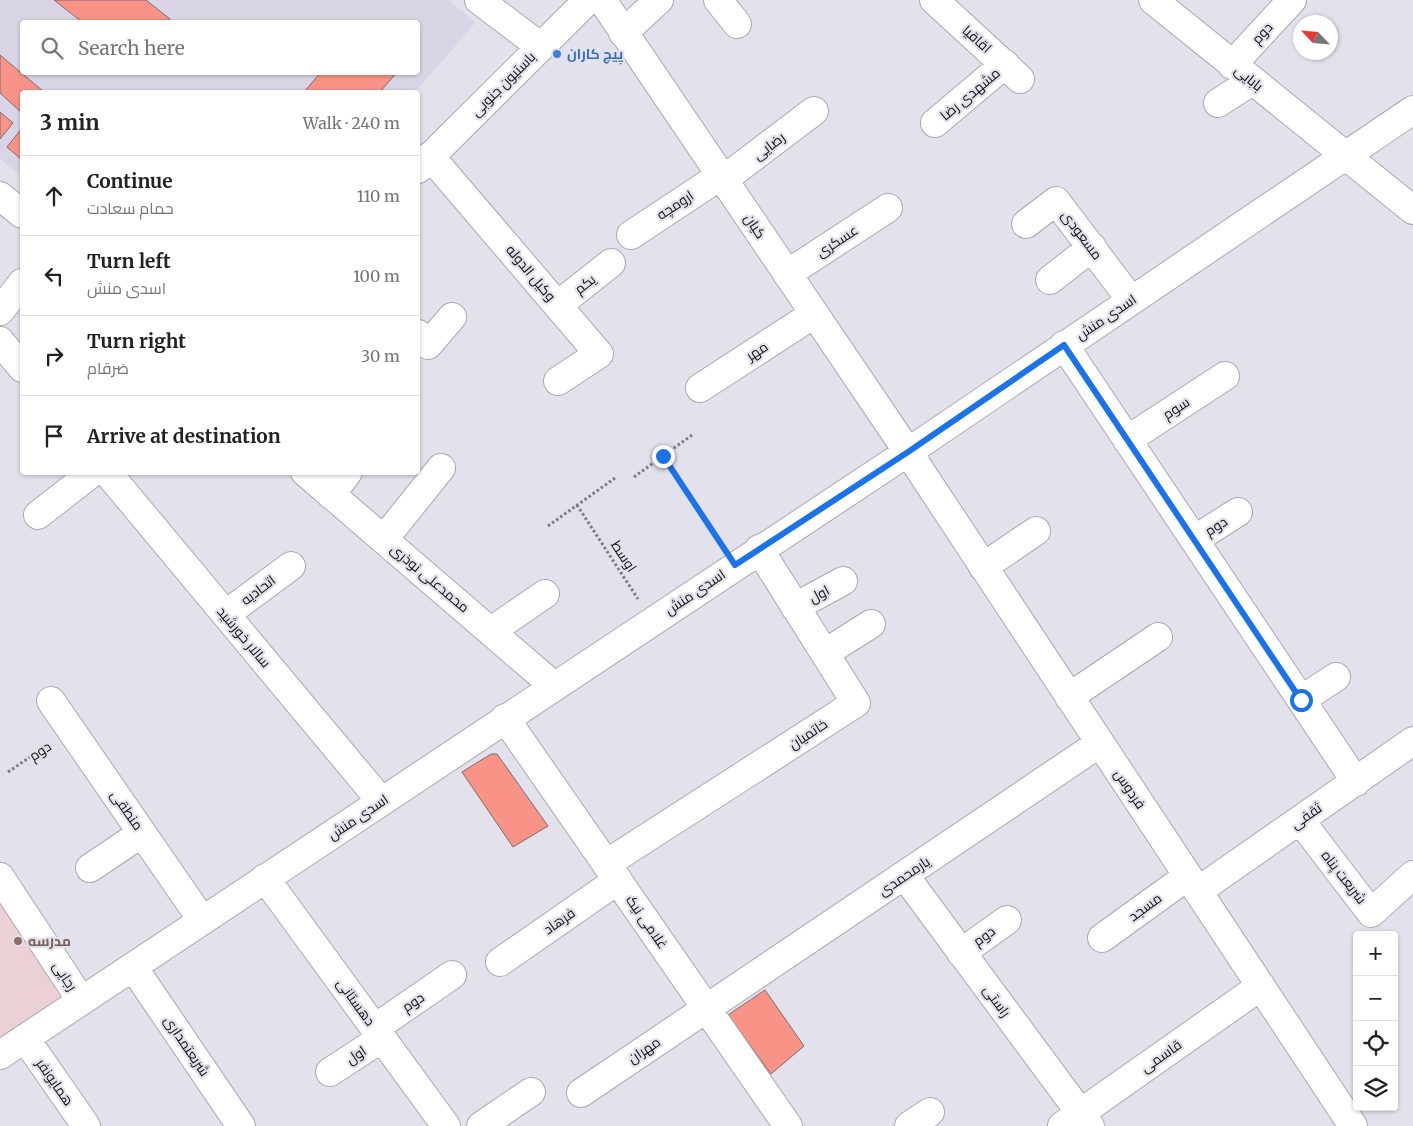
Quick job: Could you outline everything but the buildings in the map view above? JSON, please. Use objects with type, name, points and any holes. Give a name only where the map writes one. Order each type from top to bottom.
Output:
[{"type":"street","points":[[479,0],[541,47]]},
{"type":"street","name":"باستیون جنوبی","points":[[424,162],[588,0]]},
{"type":"street","name":"کیان","points":[[602,0],[908,452]]},
{"type":"street","points":[[623,33],[659,0]]},
{"type":"street","points":[[718,0],[737,24]]},
{"type":"street","name":"اقاقیا","points":[[934,0],[1013,72]]},
{"type":"street","name":"بابایی","points":[[1153,0],[1413,210]]},
{"type":"street","name":"دوم","points":[[1242,73],[1292,0]]},
{"type":"street","name":"مشهدی رضا","points":[[935,123],[1013,72]]},
{"type":"street","points":[[1218,103],[1242,73]]},
{"type":"street","name":"اسدی منش","points":[[0,1055],[652,620],[908,452],[1413,110]]},
{"type":"street","name":"رضایی","points":[[722,178],[814,111]]},
{"type":"street","name":"وکیل الدوله","points":[[424,162],[558,305],[599,354],[558,381]]},
{"type":"street","name":"ارومچه","points":[[631,235],[722,178]]},
{"type":"street","points":[[0,196],[20,212]]},
{"type":"street","name":"مسعودی","points":[[1026,224],[1056,201],[1132,300]]},
{"type":"street","name":"عسکری","points":[[787,274],[888,208]]},
{"type":"street","points":[[1050,280],[1092,247]]},
{"type":"street","name":"یکم","points":[[558,305],[612,263]]},
{"type":"street","points":[[0,311],[20,286]]},
{"type":"street","name":"مهر","points":[[700,388],[814,314]]},
{"type":"street","points":[[420,336],[428,345],[452,317]]},
{"type":"street","points":[[0,341],[20,366]]},
{"type":"street","points":[[1064,345],[1356,782]]},
{"type":"street","name":"سوم","points":[[1127,440],[1226,376]]},
{"type":"street","name":"فردوس","points":[[908,452],[1353,1126]]},
{"type":"street","points":[[384,539],[441,468]]},
{"type":"street","points":[[38,515],[89,475]]},
{"type":"street","name":"سالار خورشید","points":[[110,475],[381,801]]},
{"type":"street","name":"محمدعلی نوذری","points":[[308,475],[554,686]]},
{"type":"street","points":[[331,495],[346,475]]},
{"type":"street","name":"دوم","points":[[1194,540],[1238,512]]},
{"type":"street","points":[[983,567],[1036,531]]},
{"type":"street","name":"خاتمیان","points":[[612,872],[856,703],[759,549]]},
{"type":"street","name":"اتحادیه","points":[[226,614],[291,566]]},
{"type":"street","name":"اول","points":[[795,607],[843,581]]},
{"type":"street","points":[[491,631],[545,594]]},
{"type":"street","points":[[825,653],[871,624]]},
{"type":"street","points":[[1069,697],[1158,637]]},
{"type":"street","points":[[1301,700],[1336,677]]},
{"type":"street","name":"منطقی","points":[[51,701],[202,920]]},
{"type":"street","name":"غلامی نیک","points":[[505,718],[706,1008],[781,1123]]},
{"type":"street","name":"ثقفی","points":[[1193,884],[1300,820],[1413,741]]},
{"type":"street","name":"یارمحمدی","points":[[706,1008],[905,876],[1100,743]]},
{"type":"street","name":"شریعت پناه","points":[[1300,820],[1372,914],[1413,875]]},
{"type":"street","points":[[90,868],[142,833]]},
{"type":"street","name":"فرهاد","points":[[500,962],[612,872]]},
{"type":"street","name":"راستی","points":[[905,876],[961,953],[1077,1122]]},
{"type":"street","name":"رجایی","points":[[0,877],[81,1000]]},
{"type":"street","name":"دهستانی","points":[[265,878],[446,1126]]},
{"type":"street","name":"مسجد","points":[[1102,938],[1193,884]]},
{"type":"street","name":"دوم","points":[[961,953],[1007,920]]},
{"type":"street","name":"شریعتمداری","points":[[132,966],[242,1126]]},
{"type":"street","name":"دوم","points":[[378,1033],[452,975]]},
{"type":"street","name":"قاسمی","points":[[1077,1122],[1260,986]]},
{"type":"street","name":"مهران","points":[[581,1093],[706,1008]]},
{"type":"street","name":"اول","points":[[330,1072],[378,1033]]},
{"type":"street","name":"همایونفر","points":[[25,1038],[86,1126]]},
{"type":"street","points":[[481,1126],[531,1092]]},
{"type":"path","points":[[634,477],[692,435]]},
{"type":"path","points":[[663,456],[735,565]]},
{"type":"path","points":[[548,526],[614,478]]},
{"type":"path","name":"اوسط","points":[[577,505],[652,620]]},
{"type":"path","name":"دوم","points":[[8,772],[71,730]]},
{"type":"shaded area","points":[[0,0],[448,0],[476,22],[417,90],[20,90],[20,174],[0,159]]},
{"type":"shaded area","name":"مدرسه","points":[[0,888],[70,995],[0,1043]]},
{"type":"place","name":"پیچ کاران","points":[[557,54]]},
{"type":"place","name":"مدرسه","points":[[18,941]]},
{"type":"route","points":[[663,456],[735,565],[908,452],[1064,345],[1301,700]]}]
